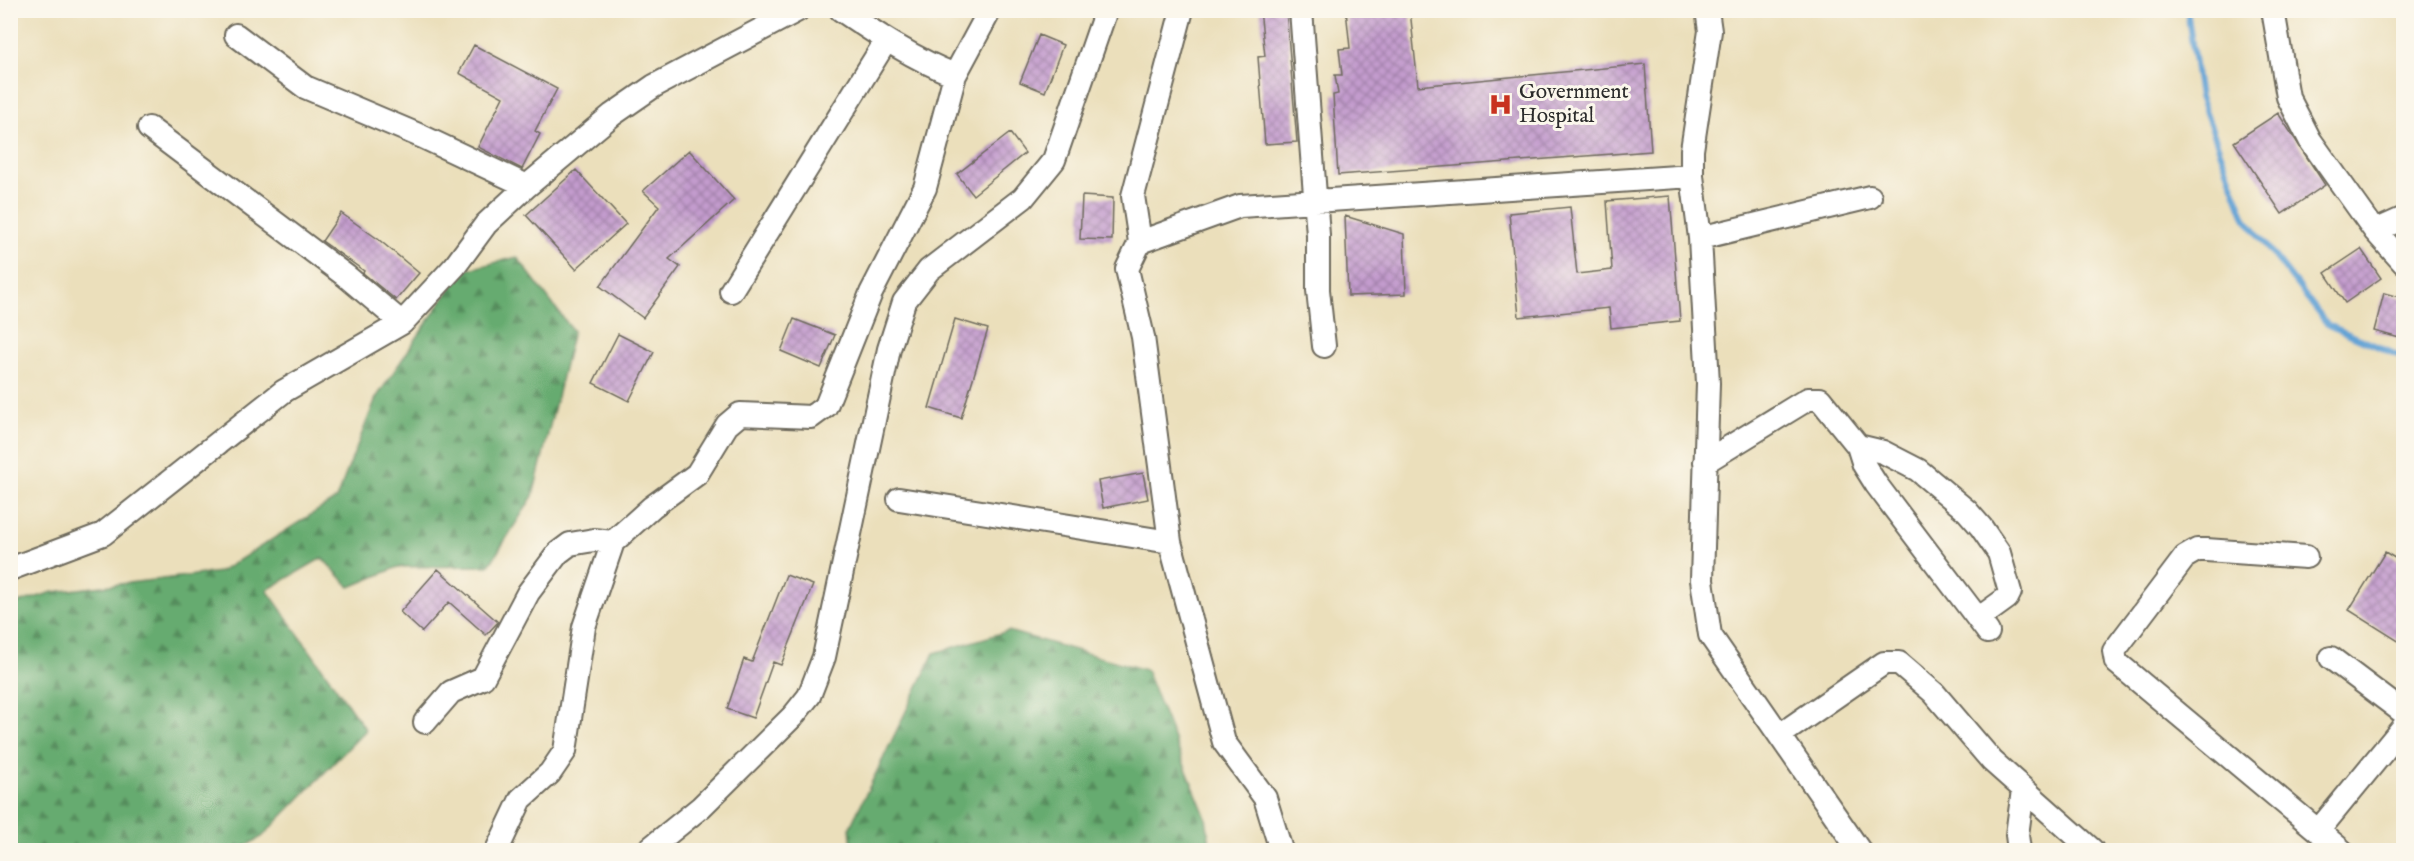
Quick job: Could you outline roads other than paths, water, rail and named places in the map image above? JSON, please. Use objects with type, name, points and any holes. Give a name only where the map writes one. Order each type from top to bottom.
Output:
[{"type":"street","points":[[10,569],[103,534],[284,391],[402,323],[455,266],[486,224],[527,186],[612,115],[654,86],[798,10]]},
{"type":"street","points":[[841,10],[886,41],[929,65],[955,75]]},
{"type":"street","points":[[497,850],[521,799],[550,773],[565,752],[584,627],[613,542],[652,507],[697,474],[727,425],[740,414],[811,417],[826,406],[871,293],[926,188],[955,75],[990,10]]},
{"type":"street","points":[[648,850],[701,807],[793,716],[809,696],[824,657],[889,349],[904,302],[929,270],[1023,198],[1054,160],[1106,10]]},
{"type":"street","points":[[1182,10],[1133,196],[1140,242],[1127,269],[1143,337],[1170,542],[1224,742],[1264,798],[1281,850]]},
{"type":"street","points":[[1301,10],[1318,234],[1318,290],[1324,346]]},
{"type":"street","points":[[1707,10],[1710,31],[1692,150],[1692,176],[1700,238],[1708,383],[1701,580],[1710,636],[1859,850]]},
{"type":"street","points":[[2273,10],[2288,97],[2310,140],[2375,231],[2403,263]]},
{"type":"street","points":[[236,35],[305,87],[423,137],[527,186]]},
{"type":"street","points":[[731,291],[886,41]]},
{"type":"street","points":[[149,128],[346,276],[402,323]]},
{"type":"street","points":[[1140,242],[1240,206],[1692,176]]},
{"type":"street","points":[[1700,238],[1870,197]]},
{"type":"street","points":[[2375,231],[2403,218]]},
{"type":"street","points":[[1705,462],[1808,399],[1820,399],[1858,446],[1864,465],[1876,484],[1983,626],[2010,592],[1999,553],[1967,511],[1918,470],[1883,452],[1858,446]]},
{"type":"street","points":[[899,499],[1170,542]]},
{"type":"street","points":[[425,722],[452,692],[483,678],[528,593],[558,553],[570,544],[594,540],[613,542]]},
{"type":"street","points":[[2306,558],[2206,550],[2191,552],[2154,598],[2114,655],[2116,662],[2341,850]]},
{"type":"street","points":[[2331,658],[2403,713]]},
{"type":"street","points":[[1780,735],[1884,663],[1899,663],[1934,693],[1992,761],[2092,850]]},
{"type":"street","points":[[2318,831],[2403,726]]},
{"type":"street","points":[[2019,850],[2017,835],[2022,790]]},
{"type":"waterway","points":[[2187,10],[2200,97],[2245,218],[2328,325],[2404,358]]},
{"type":"place","name":"Government Hospital","points":[[1501,104]]}]
